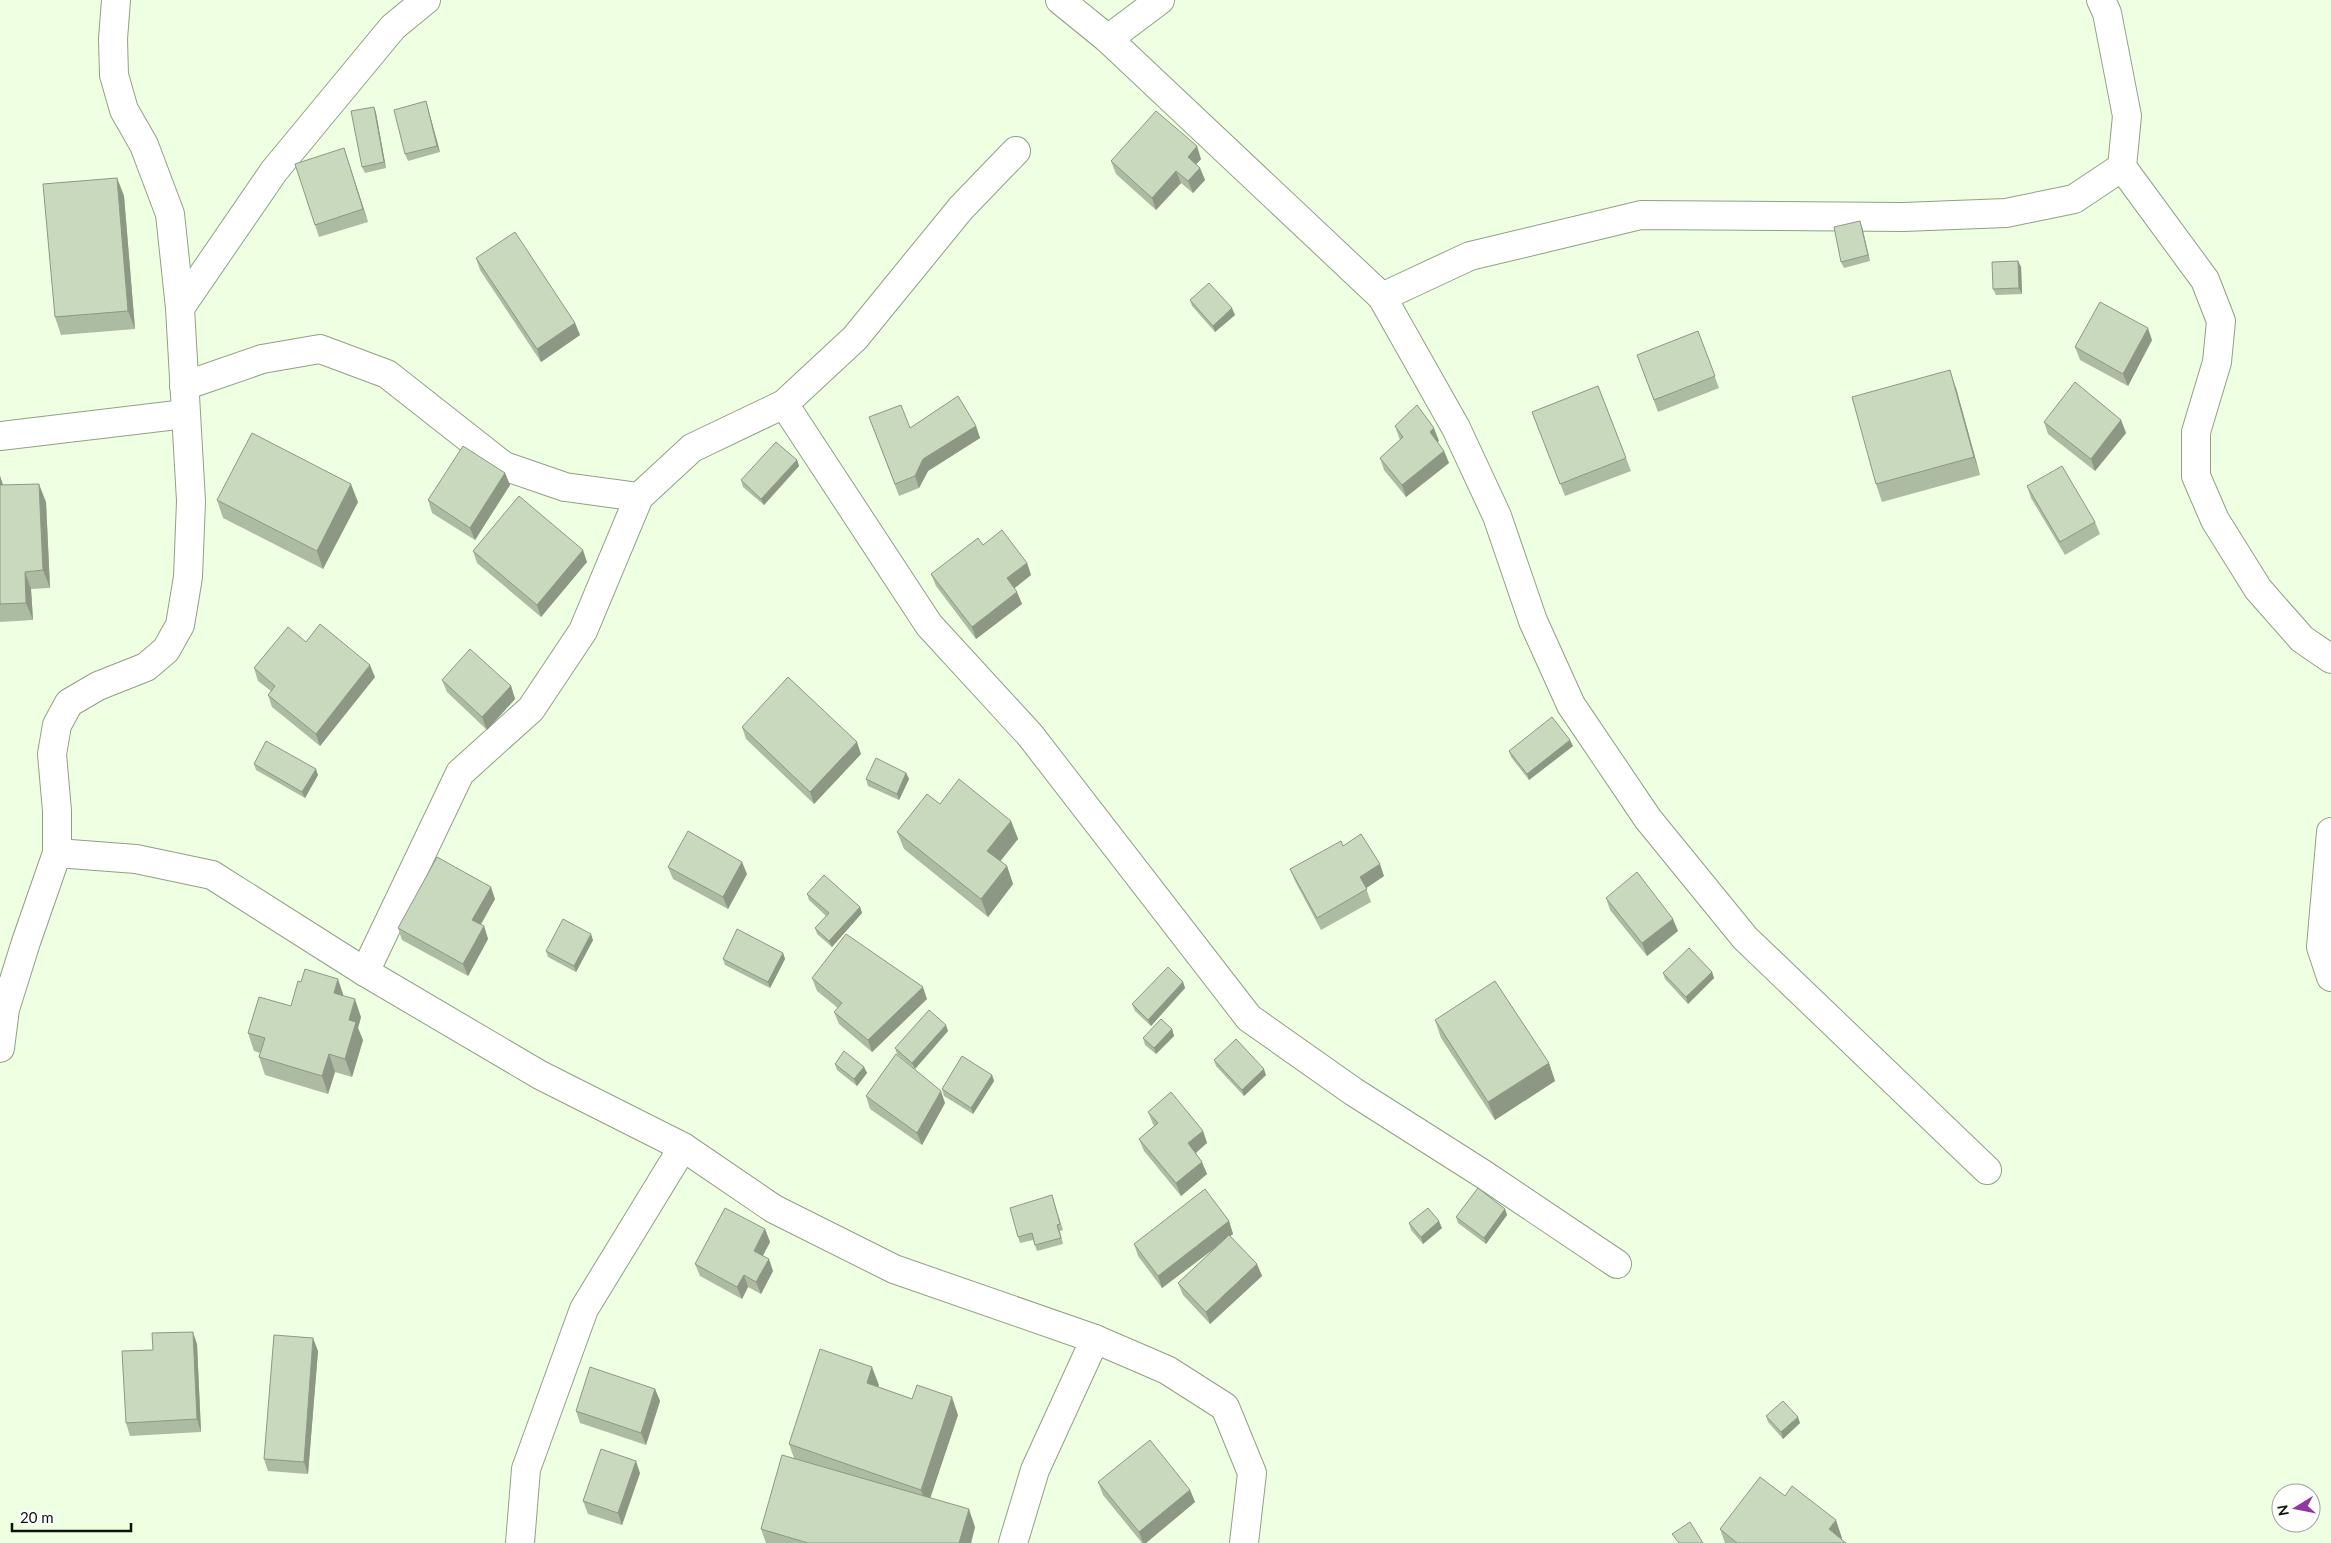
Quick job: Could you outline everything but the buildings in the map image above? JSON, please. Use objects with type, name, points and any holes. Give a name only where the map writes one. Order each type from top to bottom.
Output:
[{"type":"street","points":[[0,1048],[8,1001],[57,853],[57,811],[52,754],[57,725],[69,703],[98,686],[146,667],[166,650],[180,625],[188,576],[190,501],[180,308],[170,214],[157,174],[144,145],[124,110],[114,75],[113,39],[116,0]]},
{"type":"street","points":[[180,308],[274,172],[393,27],[426,0]]},
{"type":"street","points":[[1060,0],[1108,39],[1382,297],[1456,428],[1498,516],[1532,621],[1571,705],[1648,819],[1744,938],[1987,1170]]},
{"type":"street","points":[[1108,39],[1160,0]]},
{"type":"street","points":[[2101,0],[2106,13],[2127,116],[2122,167],[2205,280],[2221,321],[2217,362],[2196,432],[2196,476],[2215,520],[2258,589],[2302,639],[2331,659]]},
{"type":"street","points":[[365,972],[460,773],[531,709],[583,631],[639,497],[692,448],[784,404],[855,338],[961,208],[1016,151]]},
{"type":"street","points":[[1382,297],[1470,256],[1641,215],[1903,217],[2006,213],[2074,199],[2122,167]]},
{"type":"street","points":[[184,386],[262,359],[320,349],[387,374],[504,466],[565,487],[639,497]]},
{"type":"street","points":[[784,404],[930,625],[1030,734],[1249,1018],[1354,1092],[1483,1174],[1617,1264]]},
{"type":"street","points":[[0,436],[185,414]]},
{"type":"street","points":[[2331,832],[2326,951],[2331,977]]},
{"type":"street","points":[[57,853],[136,860],[212,875],[365,972],[540,1075],[683,1147],[774,1209],[894,1270],[1095,1340],[1168,1370],[1225,1407],[1252,1473],[1244,1543]]},
{"type":"street","points":[[520,1543],[526,1469],[584,1309],[683,1147]]},
{"type":"street","points":[[1013,1543],[1035,1470],[1095,1340]]}]
